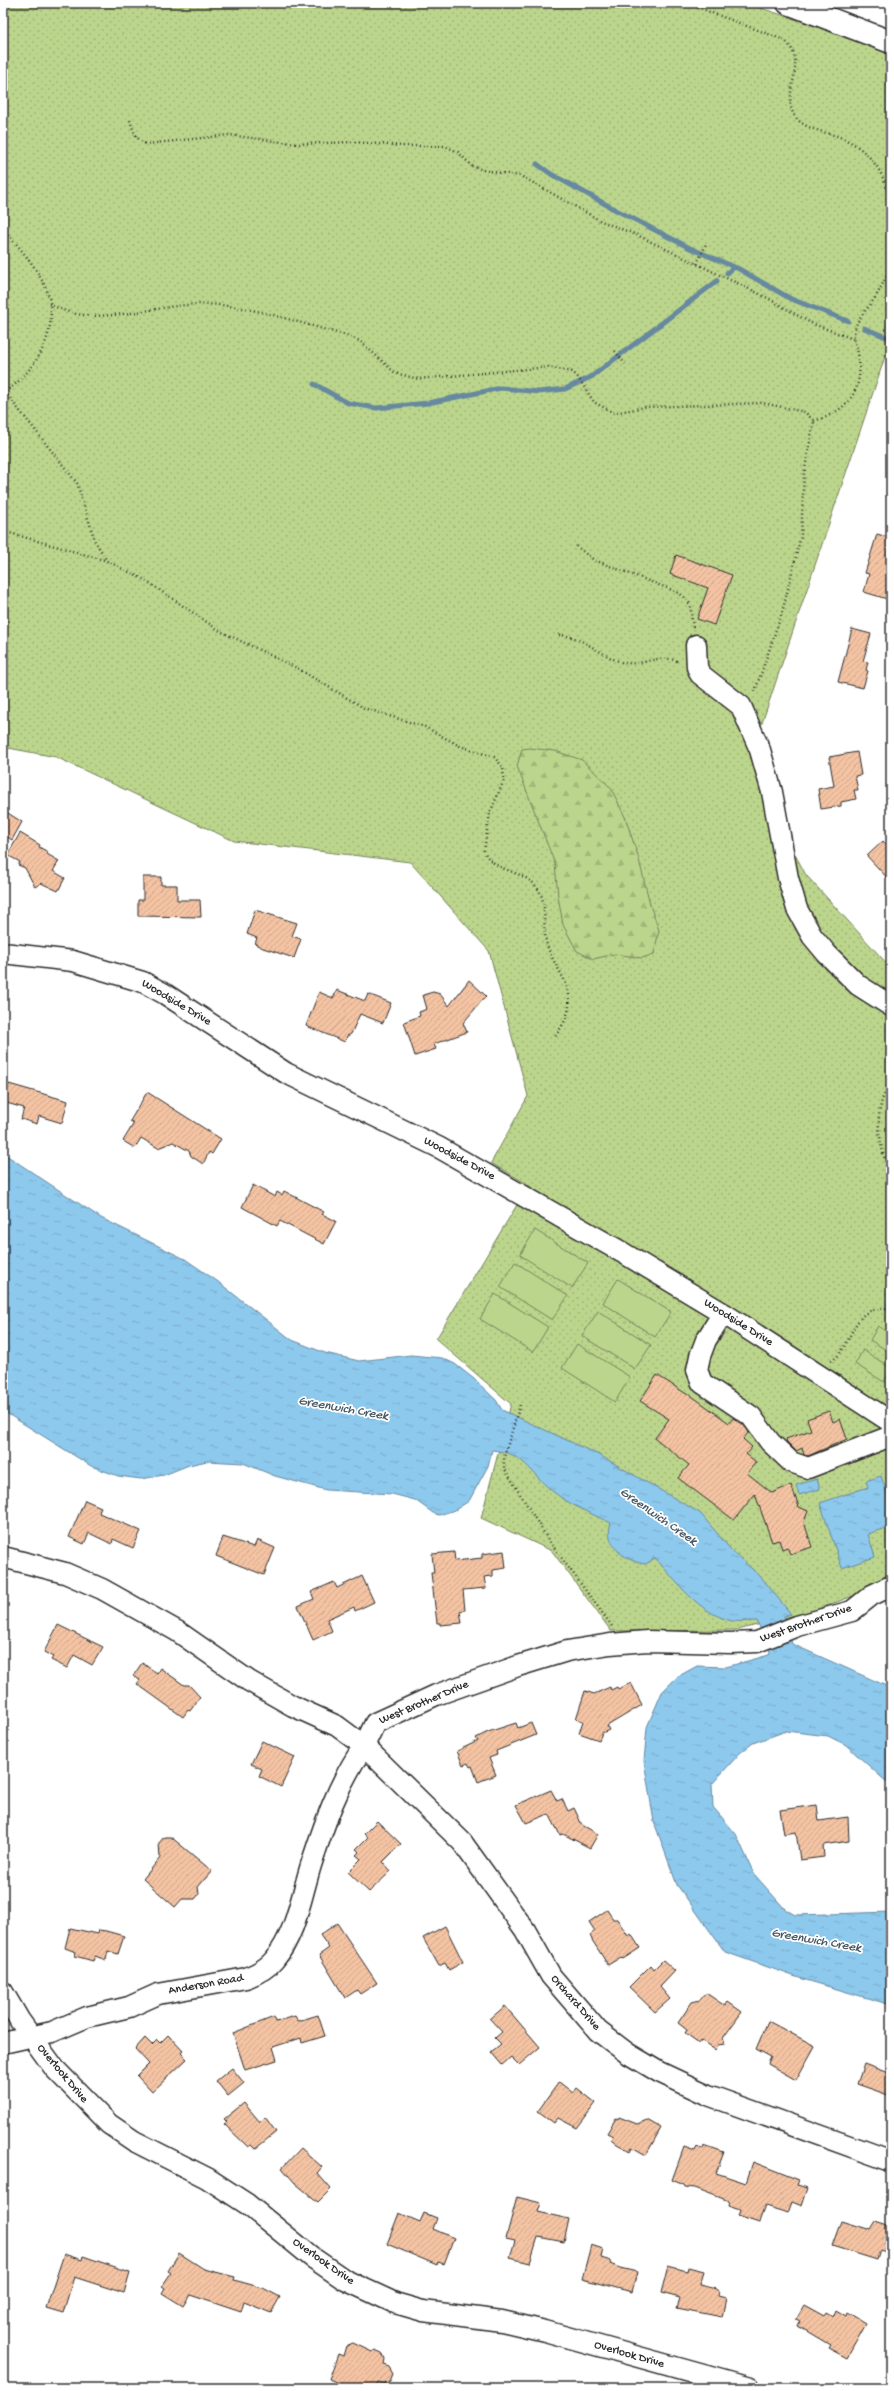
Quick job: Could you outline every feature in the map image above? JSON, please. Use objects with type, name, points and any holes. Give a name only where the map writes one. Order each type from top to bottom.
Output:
[{"type":"main road","points":[[788,3],[891,42]]},
{"type":"street","points":[[696,645],[697,667],[700,674],[741,706],[760,750],[772,792],[788,878],[797,909],[812,936],[827,954],[858,984],[891,1006]]},
{"type":"street","name":"Woodside Drive","points":[[3,953],[73,962],[143,982],[171,998],[286,1073],[438,1147],[514,1188],[723,1313],[891,1422]]},
{"type":"street","points":[[723,1313],[706,1340],[700,1356],[697,1370],[702,1384],[751,1416],[770,1442],[791,1462],[808,1468],[891,1436]]},
{"type":"street","points":[[3,1557],[65,1573],[102,1589],[177,1631],[249,1681],[293,1706],[337,1726],[364,1746]]},
{"type":"street","name":"West Brother Drive","points":[[364,1746],[375,1723],[436,1695],[518,1666],[567,1651],[624,1643],[757,1642],[797,1626],[852,1611],[872,1595],[891,1586]]},
{"type":"street","name":"Anderson Road","points":[[3,2043],[52,2032],[87,2017],[129,2007],[158,1994],[246,1978],[258,1973],[273,1962],[284,1946],[297,1916],[311,1865],[334,1800],[347,1770],[364,1746]]},
{"type":"street","name":"Orchard Drive","points":[[364,1746],[462,1842],[525,1930],[551,1976],[598,2031],[627,2053],[652,2068],[708,2095],[891,2161]]},
{"type":"street","name":"Overlook Drive","points":[[3,1992],[32,2037],[60,2074],[109,2124],[134,2141],[207,2178],[247,2204],[313,2258],[344,2280],[395,2304],[423,2312],[502,2321],[545,2331],[750,2388]]},
{"type":"path","points":[[686,3],[777,37],[791,45],[796,55],[791,105],[796,117],[805,124],[842,138],[868,157],[882,172],[891,199]]},
{"type":"path","points":[[130,120],[133,132],[143,143],[147,144],[229,135],[298,144],[354,142],[403,146],[445,146],[458,152],[472,166],[482,170],[521,176],[602,221],[637,235],[764,296],[811,323],[853,339]]},
{"type":"path","points":[[3,229],[40,278],[48,294],[49,304],[49,323],[41,353],[22,379],[4,393],[77,483],[95,541],[107,561]]},
{"type":"path","points":[[697,264],[706,244]]},
{"type":"path","points":[[814,421],[826,418],[844,407],[855,392],[860,378],[860,366],[858,352],[853,339],[860,318],[872,303],[891,267]]},
{"type":"path","points":[[49,304],[68,312],[81,315],[139,311],[185,304],[237,308],[346,335],[360,341],[395,373],[418,379],[548,367],[562,368],[577,376],[594,402],[614,413],[645,407],[763,403],[805,412],[814,421]]},
{"type":"path","points":[[615,351],[625,364]]},
{"type":"path","points":[[745,714],[763,669],[792,580],[801,536],[804,474],[814,421]]},
{"type":"path","points":[[3,531],[107,561],[145,580],[220,631],[297,668],[364,708],[429,729],[460,746],[490,754],[500,762],[504,780],[490,813],[484,850],[491,860],[526,878],[536,886],[541,894],[544,904],[546,941],[554,962],[564,977],[569,993],[568,1013],[554,1039]]},
{"type":"path","points":[[576,546],[594,560],[676,591],[688,598],[690,602],[690,613],[696,645]]},
{"type":"path","points":[[559,635],[579,638],[598,651],[622,662],[668,658],[700,674]]},
{"type":"path","points":[[891,1084],[880,1100],[879,1119],[884,1152],[891,1176]]},
{"type":"path","points":[[824,1363],[838,1357],[861,1320],[871,1310],[886,1308],[891,1298]]},
{"type":"path","points":[[520,1405],[515,1415],[504,1457],[504,1468],[549,1541],[624,1643]]},
{"type":"green space","points":[[3,3],[746,3],[891,51],[891,339],[761,726],[791,847],[806,875],[891,968],[891,1573],[872,1589],[815,1610],[738,1630],[611,1631],[552,1551],[481,1518],[511,1404],[436,1339],[529,1185],[491,1163],[528,1096],[489,951],[410,862],[234,841],[56,757],[3,747]]},
{"type":"green space","points":[[530,748],[555,751],[582,760],[611,788],[625,817],[638,856],[651,908],[659,930],[654,954],[642,958],[615,954],[593,959],[577,951],[563,925],[555,864],[517,766],[522,749]]},
{"type":"green space","points":[[535,1230],[588,1263],[572,1288],[520,1255]]},
{"type":"green space","points":[[515,1262],[568,1296],[552,1320],[500,1287]]},
{"type":"green space","points":[[618,1279],[671,1312],[655,1337],[603,1303]]},
{"type":"green space","points":[[495,1294],[548,1327],[533,1352],[480,1319]]},
{"type":"green space","points":[[598,1311],[651,1345],[635,1369],[582,1336]]},
{"type":"green space","points":[[878,1326],[891,1335],[891,1353],[870,1340]]},
{"type":"green space","points":[[577,1344],[630,1377],[615,1402],[562,1368]]},
{"type":"green space","points":[[863,1350],[891,1368],[884,1382],[855,1364]]},
{"type":"water","name":"Greenwich Creek","points":[[3,1153],[101,1218],[185,1259],[217,1281],[292,1340],[325,1353],[359,1361],[411,1355],[442,1358],[455,1364],[474,1379],[496,1400],[502,1410],[601,1456],[700,1513],[732,1551],[761,1577],[791,1614],[784,1616],[792,1644],[891,1688],[891,1786],[846,1745],[828,1736],[786,1731],[753,1743],[740,1753],[712,1784],[713,1807],[736,1834],[754,1874],[785,1909],[795,1915],[891,1912],[891,2005],[796,1977],[725,1952],[677,1885],[654,1822],[644,1761],[647,1727],[662,1692],[677,1677],[697,1666],[726,1667],[769,1655],[770,1651],[757,1621],[732,1621],[720,1617],[698,1604],[689,1596],[655,1558],[646,1564],[638,1563],[624,1556],[613,1545],[610,1538],[609,1531],[611,1523],[565,1500],[543,1483],[520,1459],[503,1452],[492,1450],[488,1466],[469,1501],[455,1510],[439,1515],[433,1513],[415,1500],[392,1494],[326,1490],[275,1476],[243,1463],[207,1461],[189,1465],[164,1475],[141,1479],[118,1476],[91,1466],[3,1411]]},
{"type":"water","points":[[881,1476],[891,1505],[891,1526],[868,1534],[875,1557],[842,1568],[820,1503],[868,1487],[866,1481]]},
{"type":"water","points":[[817,1479],[820,1489],[799,1495],[796,1485]]},
{"type":"building","points":[[877,534],[891,538],[891,585],[887,599],[864,592],[869,574],[865,573]]},
{"type":"building","points":[[676,555],[732,575],[714,625],[697,619],[708,588],[670,574]]},
{"type":"building","points":[[852,629],[871,634],[863,661],[868,662],[866,670],[868,671],[863,688],[838,682]]},
{"type":"building","points":[[857,752],[861,775],[855,776],[858,790],[854,790],[856,799],[841,802],[841,806],[821,809],[818,789],[834,786],[829,757]]},
{"type":"building","points":[[3,810],[22,822],[12,840],[3,834]]},
{"type":"building","points":[[20,833],[40,845],[39,847],[48,852],[47,854],[59,861],[53,871],[65,878],[58,891],[41,883],[35,887],[25,868],[18,865],[20,862],[9,856],[8,854]]},
{"type":"building","points":[[883,841],[891,850],[891,882],[867,856]]},
{"type":"building","points":[[143,877],[161,877],[161,885],[177,885],[177,900],[200,900],[201,917],[138,916],[138,900],[143,900]]},
{"type":"building","points":[[255,910],[297,923],[292,936],[301,939],[294,958],[255,944],[257,938],[247,934]]},
{"type":"building","points":[[469,980],[486,996],[463,1023],[467,1032],[434,1044],[436,1049],[415,1056],[404,1022],[420,1016],[419,1012],[427,1009],[423,995],[433,992],[440,994],[449,1006]]},
{"type":"building","points":[[337,990],[365,1001],[368,994],[391,1003],[383,1023],[360,1014],[351,1034],[347,1036],[345,1042],[306,1026],[319,992],[333,998]]},
{"type":"building","points":[[9,1084],[68,1101],[62,1123],[39,1116],[37,1124],[21,1119],[24,1108],[3,1102],[3,1086],[8,1087]]},
{"type":"building","points":[[147,1092],[221,1139],[212,1154],[209,1152],[203,1164],[191,1156],[189,1151],[173,1142],[158,1148],[141,1138],[135,1148],[123,1141],[134,1123],[130,1121]]},
{"type":"building","points":[[253,1185],[275,1197],[277,1192],[282,1195],[284,1191],[324,1212],[322,1214],[336,1221],[324,1244],[280,1221],[277,1226],[242,1207]]},
{"type":"building","points":[[657,1375],[688,1395],[689,1394],[729,1423],[733,1418],[743,1424],[749,1432],[743,1439],[752,1447],[746,1454],[756,1462],[747,1473],[772,1493],[791,1485],[799,1507],[808,1511],[804,1522],[812,1547],[790,1554],[787,1547],[782,1549],[779,1540],[772,1542],[755,1494],[734,1520],[678,1478],[689,1465],[655,1438],[669,1419],[640,1401]]},
{"type":"building","points":[[829,1411],[833,1422],[840,1419],[847,1439],[808,1456],[804,1455],[802,1448],[796,1451],[787,1442],[786,1439],[811,1430],[807,1419]]},
{"type":"building","points":[[85,1500],[101,1507],[99,1513],[141,1531],[133,1548],[113,1539],[112,1544],[89,1533],[84,1544],[69,1537]]},
{"type":"building","points":[[223,1537],[254,1547],[257,1540],[275,1548],[264,1575],[216,1556]]},
{"type":"building","points":[[504,1551],[506,1568],[493,1570],[493,1576],[484,1577],[486,1588],[463,1590],[465,1610],[460,1611],[462,1623],[440,1625],[440,1623],[437,1623],[431,1573],[434,1573],[432,1554],[454,1552],[455,1561],[482,1558],[482,1554]]},
{"type":"building","points":[[362,1576],[374,1602],[355,1611],[354,1607],[327,1619],[332,1631],[313,1640],[298,1606],[314,1599],[311,1592],[334,1582],[337,1588]]},
{"type":"building","points":[[58,1625],[103,1647],[92,1665],[74,1655],[67,1668],[51,1660],[53,1657],[44,1652]]},
{"type":"building","points":[[142,1663],[157,1673],[160,1668],[184,1685],[189,1685],[200,1697],[190,1711],[188,1710],[183,1717],[137,1684],[140,1680],[133,1676]]},
{"type":"building","points":[[631,1683],[642,1705],[607,1726],[609,1730],[602,1733],[599,1740],[579,1733],[583,1721],[576,1719],[585,1691],[594,1694],[610,1687],[611,1690],[617,1687],[618,1689]]},
{"type":"building","points":[[516,1723],[518,1728],[531,1723],[536,1735],[496,1751],[497,1755],[489,1758],[496,1775],[478,1782],[472,1766],[470,1767],[468,1763],[463,1765],[457,1751],[478,1741],[476,1738],[488,1732]]},
{"type":"building","points":[[262,1741],[295,1757],[281,1787],[259,1776],[262,1769],[251,1764]]},
{"type":"building","points":[[551,1790],[557,1801],[562,1799],[568,1811],[574,1808],[582,1825],[598,1834],[590,1848],[563,1834],[560,1835],[549,1814],[526,1823],[516,1805]]},
{"type":"building","points":[[817,1805],[819,1821],[848,1817],[849,1841],[823,1845],[824,1857],[800,1860],[796,1832],[784,1834],[780,1810]]},
{"type":"building","points":[[377,1821],[401,1844],[383,1862],[391,1871],[369,1892],[348,1872],[361,1859],[356,1855],[359,1852],[356,1849],[368,1837],[364,1834]]},
{"type":"building","points":[[164,1837],[171,1837],[212,1871],[198,1887],[199,1894],[195,1899],[182,1899],[175,1907],[143,1879],[160,1858],[159,1843]]},
{"type":"building","points":[[607,1910],[613,1919],[617,1919],[628,1936],[631,1934],[640,1948],[623,1959],[621,1957],[608,1965],[592,1940],[590,1935],[595,1931],[589,1922]]},
{"type":"building","points":[[337,1923],[377,1983],[360,1994],[357,1990],[345,1998],[319,1955],[329,1948],[320,1935]]},
{"type":"building","points":[[445,1926],[463,1962],[449,1970],[445,1963],[439,1966],[423,1938]]},
{"type":"building","points":[[70,1928],[98,1934],[99,1930],[106,1931],[124,1936],[118,1954],[108,1951],[106,1960],[95,1956],[93,1961],[75,1956],[76,1952],[65,1948]]},
{"type":"building","points":[[663,1960],[675,1971],[660,1987],[670,1999],[655,2012],[629,1987],[651,1965],[654,1969]]},
{"type":"building","points":[[706,1993],[725,2006],[728,2002],[742,2012],[723,2038],[725,2044],[718,2045],[715,2050],[701,2040],[699,2043],[685,2033],[687,2030],[678,2023],[692,2002],[700,2000]]},
{"type":"building","points":[[505,2006],[540,2047],[519,2065],[511,2057],[502,2065],[491,2052],[501,2044],[495,2038],[502,2032],[490,2019]]},
{"type":"building","points":[[318,2015],[325,2036],[302,2043],[301,2038],[273,2047],[277,2060],[245,2070],[233,2033],[274,2017],[276,2022],[295,2016],[298,2021]]},
{"type":"building","points":[[768,2021],[815,2046],[796,2080],[768,2064],[771,2057],[756,2049]]},
{"type":"building","points":[[168,2035],[183,2051],[181,2053],[187,2059],[152,2092],[137,2076],[149,2064],[135,2049],[145,2038],[152,2045],[157,2040],[160,2043]]},
{"type":"building","points":[[864,2064],[891,2074],[891,2096],[857,2084]]},
{"type":"building","points":[[232,2068],[244,2083],[228,2096],[216,2081]]},
{"type":"building","points":[[559,2082],[573,2093],[577,2088],[596,2103],[577,2128],[558,2118],[554,2123],[538,2111]]},
{"type":"building","points":[[244,2103],[260,2122],[265,2117],[276,2132],[255,2149],[251,2145],[248,2147],[224,2124],[227,2122],[224,2119]]},
{"type":"building","points":[[619,2117],[637,2124],[647,2120],[661,2128],[646,2155],[632,2147],[630,2151],[611,2139],[613,2136],[607,2133],[616,2118],[618,2119]]},
{"type":"building","points":[[704,2145],[724,2152],[716,2173],[746,2183],[753,2162],[799,2180],[797,2185],[808,2188],[802,2206],[792,2202],[788,2213],[765,2206],[759,2222],[738,2215],[740,2209],[728,2205],[729,2201],[695,2188],[685,2187],[684,2185],[672,2180],[684,2147],[695,2151],[697,2147],[703,2149]]},
{"type":"building","points":[[301,2148],[322,2167],[317,2173],[331,2189],[318,2202],[295,2183],[282,2168]]},
{"type":"building","points":[[517,2197],[541,2203],[538,2212],[569,2219],[564,2242],[538,2237],[530,2263],[510,2258],[515,2240],[506,2238]]},
{"type":"building","points":[[399,2213],[420,2222],[424,2213],[437,2218],[433,2229],[454,2238],[444,2264],[438,2262],[437,2265],[387,2244]]},
{"type":"building","points":[[841,2221],[870,2230],[875,2222],[891,2227],[891,2254],[880,2250],[877,2260],[832,2246]]},
{"type":"building","points":[[591,2245],[603,2249],[601,2258],[611,2261],[610,2264],[637,2272],[632,2292],[582,2279]]},
{"type":"building","points":[[179,2253],[204,2269],[235,2277],[234,2280],[263,2288],[280,2297],[271,2313],[244,2302],[241,2312],[190,2295],[183,2306],[162,2293],[165,2288],[162,2286],[171,2273],[168,2271]]},
{"type":"building","points":[[64,2254],[82,2260],[83,2256],[130,2272],[124,2293],[74,2277],[63,2313],[46,2308]]},
{"type":"building","points":[[668,2266],[687,2271],[688,2267],[704,2271],[700,2284],[717,2288],[719,2290],[718,2296],[726,2298],[722,2317],[677,2308],[680,2298],[661,2293]]},
{"type":"building","points":[[804,2305],[824,2316],[826,2313],[833,2317],[836,2310],[846,2316],[848,2313],[866,2324],[847,2358],[828,2348],[830,2345],[798,2326],[800,2321],[796,2319]]},
{"type":"building","points":[[353,2343],[372,2352],[375,2350],[382,2353],[385,2360],[384,2365],[389,2367],[393,2374],[390,2381],[383,2384],[378,2382],[376,2388],[349,2388],[329,2379],[338,2354],[343,2356],[346,2346]]},
{"type":"waterway","points":[[537,164],[551,174],[616,210],[690,248],[739,269],[791,299],[848,321]]},
{"type":"waterway","points":[[727,273],[734,267]]},
{"type":"waterway","points":[[314,384],[348,403],[376,408],[428,403],[501,388],[539,392],[565,389],[591,377],[717,281]]},
{"type":"waterway","points":[[864,328],[891,339]]}]
